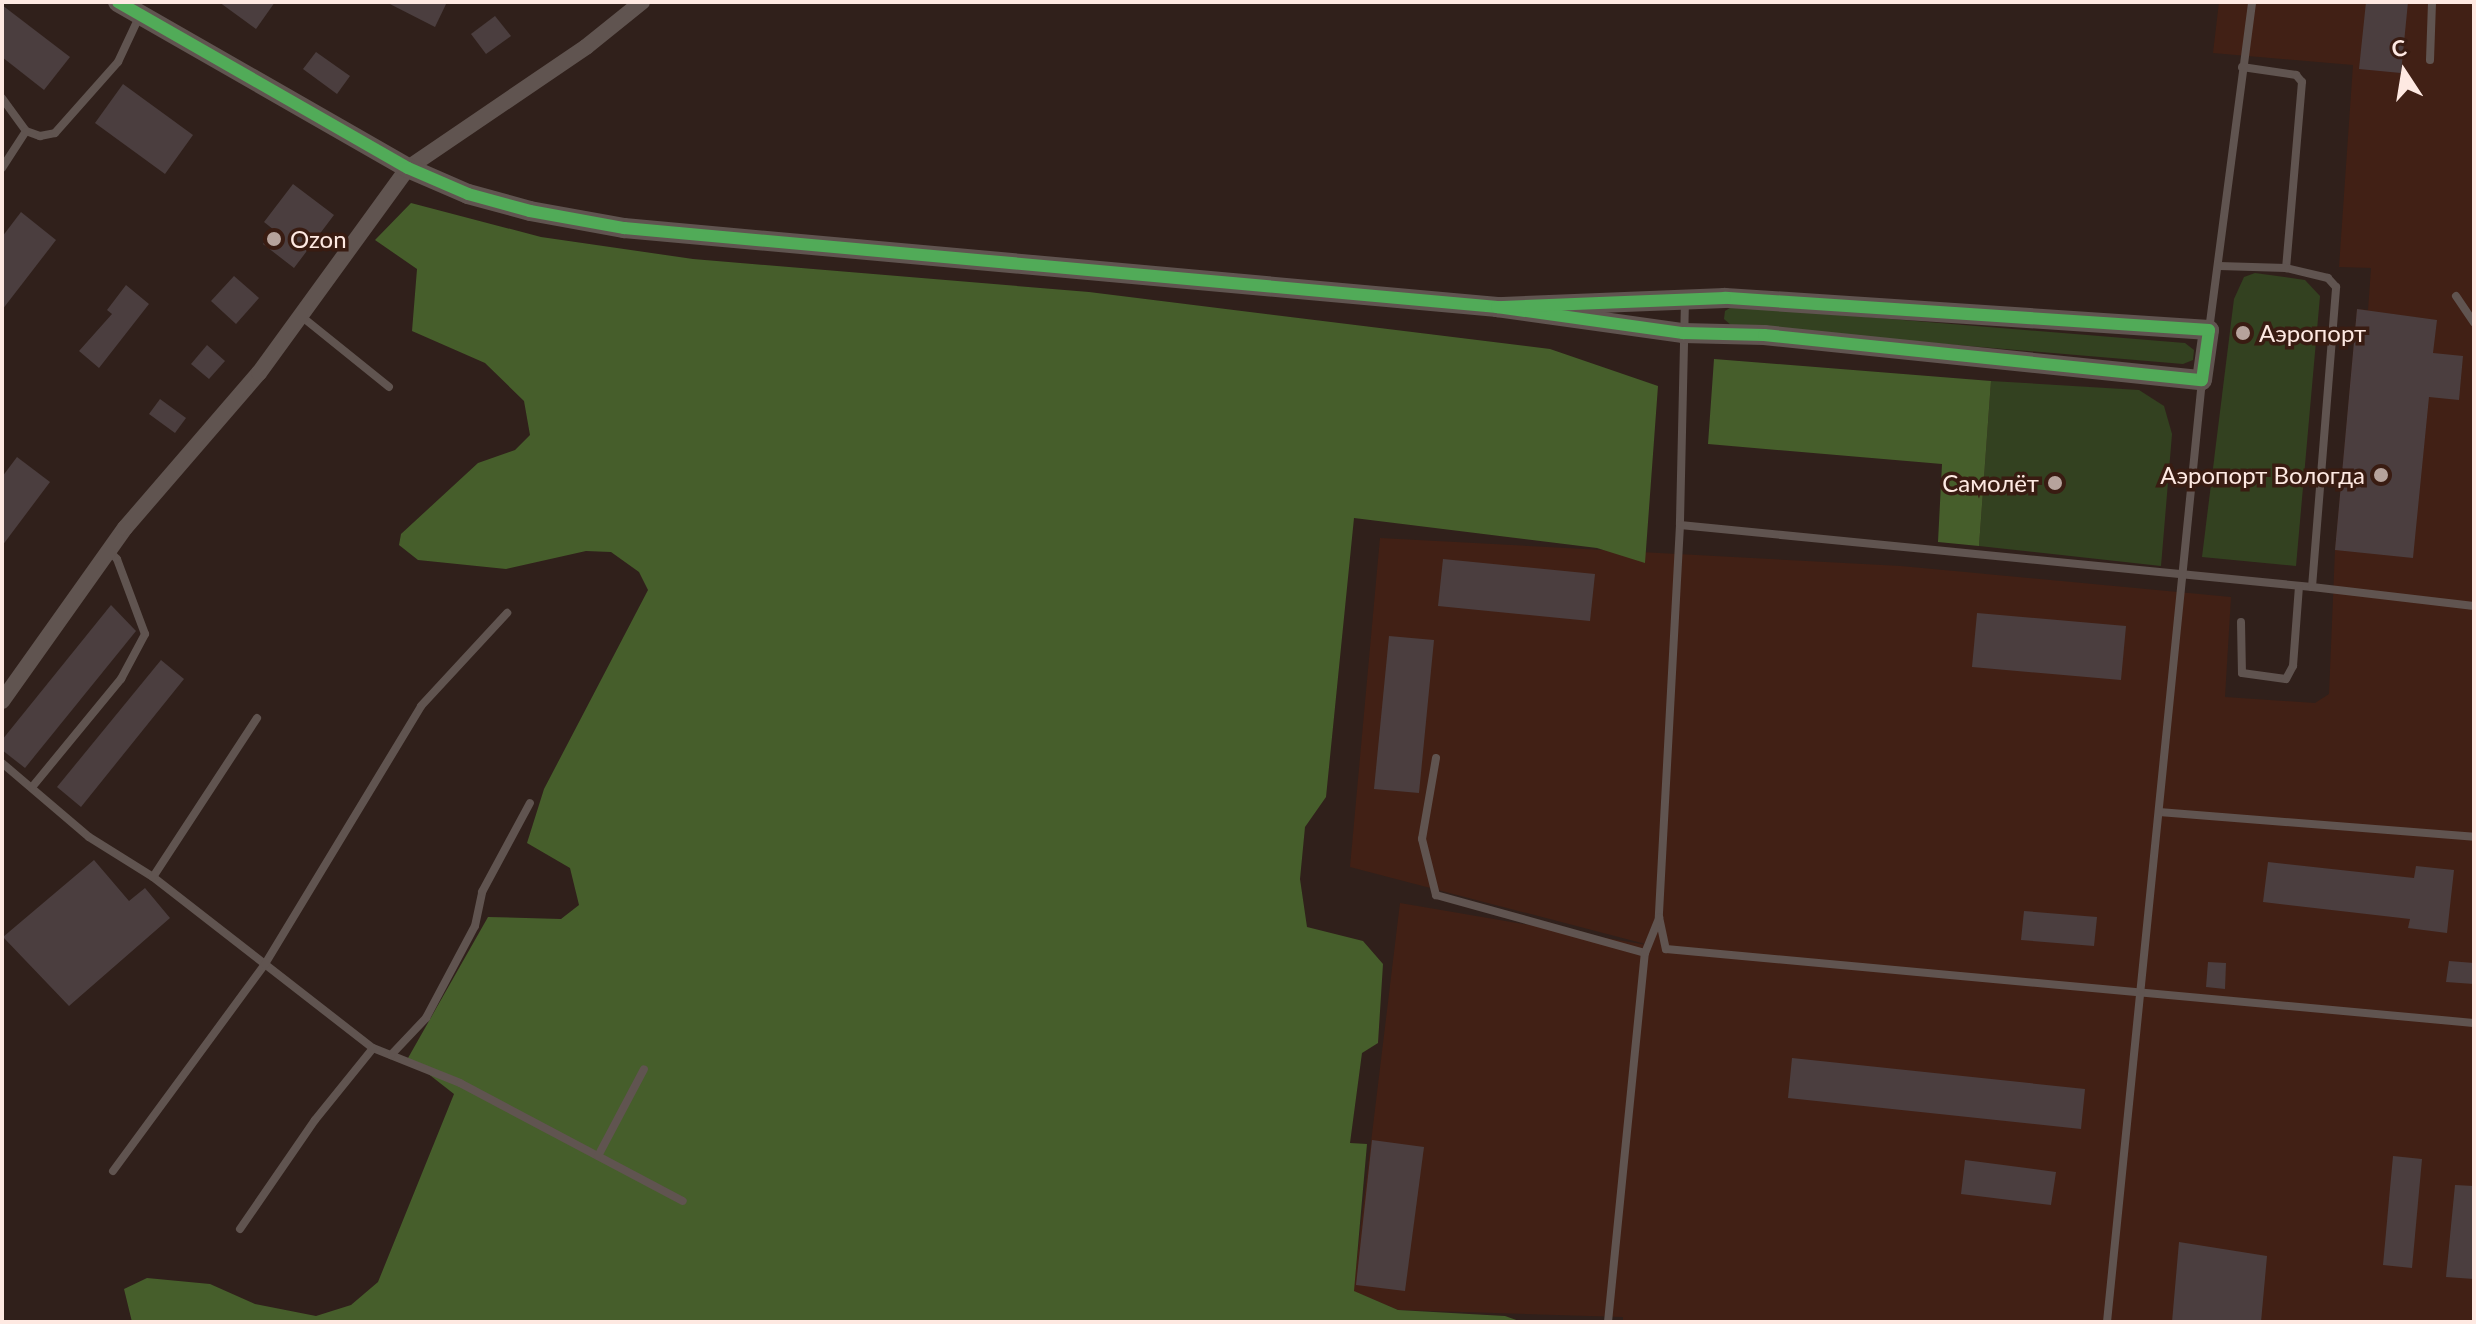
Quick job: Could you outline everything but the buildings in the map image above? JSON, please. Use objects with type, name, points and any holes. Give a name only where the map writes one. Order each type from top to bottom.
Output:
[{"type":"street","points":[[118,2],[408,168],[468,194],[530,211],[624,228],[1497,307],[1683,333],[1764,335],[2202,380],[2209,330],[1685,300],[1497,307]]},
{"type":"street","points":[[2,701],[109,551],[301,316],[345,249],[408,168],[586,47],[642,2]]},
{"type":"lane","points":[[2209,330],[2252,2]]},
{"type":"lane","points":[[2430,60],[2432,2]]},
{"type":"lane","points":[[2,98],[26,131],[40,136],[55,133],[71,120],[118,62],[140,15]]},
{"type":"lane","points":[[2242,67],[2296,75],[2302,82],[2286,268]]},
{"type":"lane","points":[[2,168],[26,131]]},
{"type":"lane","points":[[2219,266],[2286,268],[2328,278],[2336,287],[2312,587]]},
{"type":"lane","points":[[2456,296],[2474,323]]},
{"type":"lane","points":[[1685,300],[1680,525],[1659,917],[1666,949],[2474,1023]]},
{"type":"lane","points":[[301,316],[389,387]]},
{"type":"lane","points":[[2107,1322],[2136,994],[2159,812],[2179,575],[2202,380]]},
{"type":"lane","points":[[1680,525],[2312,587],[2474,606]]},
{"type":"lane","points":[[33,786],[137,656],[145,634],[117,559],[109,551]]},
{"type":"lane","points":[[2241,622],[2242,673],[2286,679],[2292,669],[2299,586]]},
{"type":"lane","points":[[113,1171],[265,964],[421,706],[507,613]]},
{"type":"lane","points":[[153,877],[257,718]]},
{"type":"lane","points":[[1436,758],[1422,839],[1436,895],[1645,953]]},
{"type":"lane","points":[[2,763],[33,786],[89,837],[153,877],[373,1048],[460,1083],[683,1201]]},
{"type":"lane","points":[[391,1055],[426,1018],[475,926],[482,892],[530,803]]},
{"type":"lane","points":[[2159,812],[2474,837]]},
{"type":"lane","points":[[1608,1322],[1645,953],[1659,917]]},
{"type":"lane","points":[[240,1229],[315,1120],[373,1048]]},
{"type":"lane","points":[[598,1156],[644,1069]]},
{"type":"shaded area","name":"Аэропорт Вологда","points":[[2219,2],[2474,2],[2474,1322],[1623,1322],[1623,1317],[1398,1310],[1353,1291],[1400,903],[1653,946],[1350,867],[1380,538],[1901,566],[2231,597],[2225,697],[2315,703],[2329,694],[2335,550],[2357,309],[2368,310],[2371,268],[2339,267],[2353,65],[2213,53]]},
{"type":"green space","points":[[411,203],[541,237],[693,259],[1089,292],[1550,349],[1658,386],[1645,563],[1597,548],[1354,518],[1326,797],[1305,827],[1300,879],[1307,927],[1363,941],[1383,964],[1378,1043],[1362,1053],[1350,1143],[1367,1144],[1354,1291],[1398,1310],[1505,1316],[1522,1322],[132,1322],[124,1289],[147,1278],[210,1284],[255,1304],[316,1316],[351,1305],[378,1282],[454,1094],[408,1058],[488,917],[561,919],[579,905],[570,868],[527,843],[544,789],[648,590],[639,572],[611,552],[586,551],[506,569],[418,560],[399,545],[401,534],[478,463],[515,450],[530,435],[524,401],[485,363],[412,331],[417,269],[375,240]]},
{"type":"green space","points":[[2255,273],[2305,280],[2320,296],[2296,566],[2202,557],[2234,299],[2244,277]]},
{"type":"green space","points":[[1733,306],[2185,343],[2194,350],[2193,360],[2183,364],[1732,326],[1724,319],[1725,311]]},
{"type":"green space","points":[[1714,359],[1991,381],[1979,546],[1938,542],[1942,464],[1708,444]]},
{"type":"green space","points":[[1991,381],[2139,390],[2164,406],[2172,434],[2161,566],[1979,546]]},
{"type":"cycle path","points":[[118,2],[408,168],[468,194],[530,211],[624,228],[1497,307],[1683,333],[1764,335],[2202,380],[2209,330],[1725,298],[1497,307]]},
{"type":"place","name":"Ozon","points":[[274,239]]},
{"type":"place","name":"Аэропорт","points":[[2243,333]]},
{"type":"place","name":"Аэропорт Вологда","points":[[2381,475]]},
{"type":"place","name":"Самолёт","points":[[2055,483]]}]
